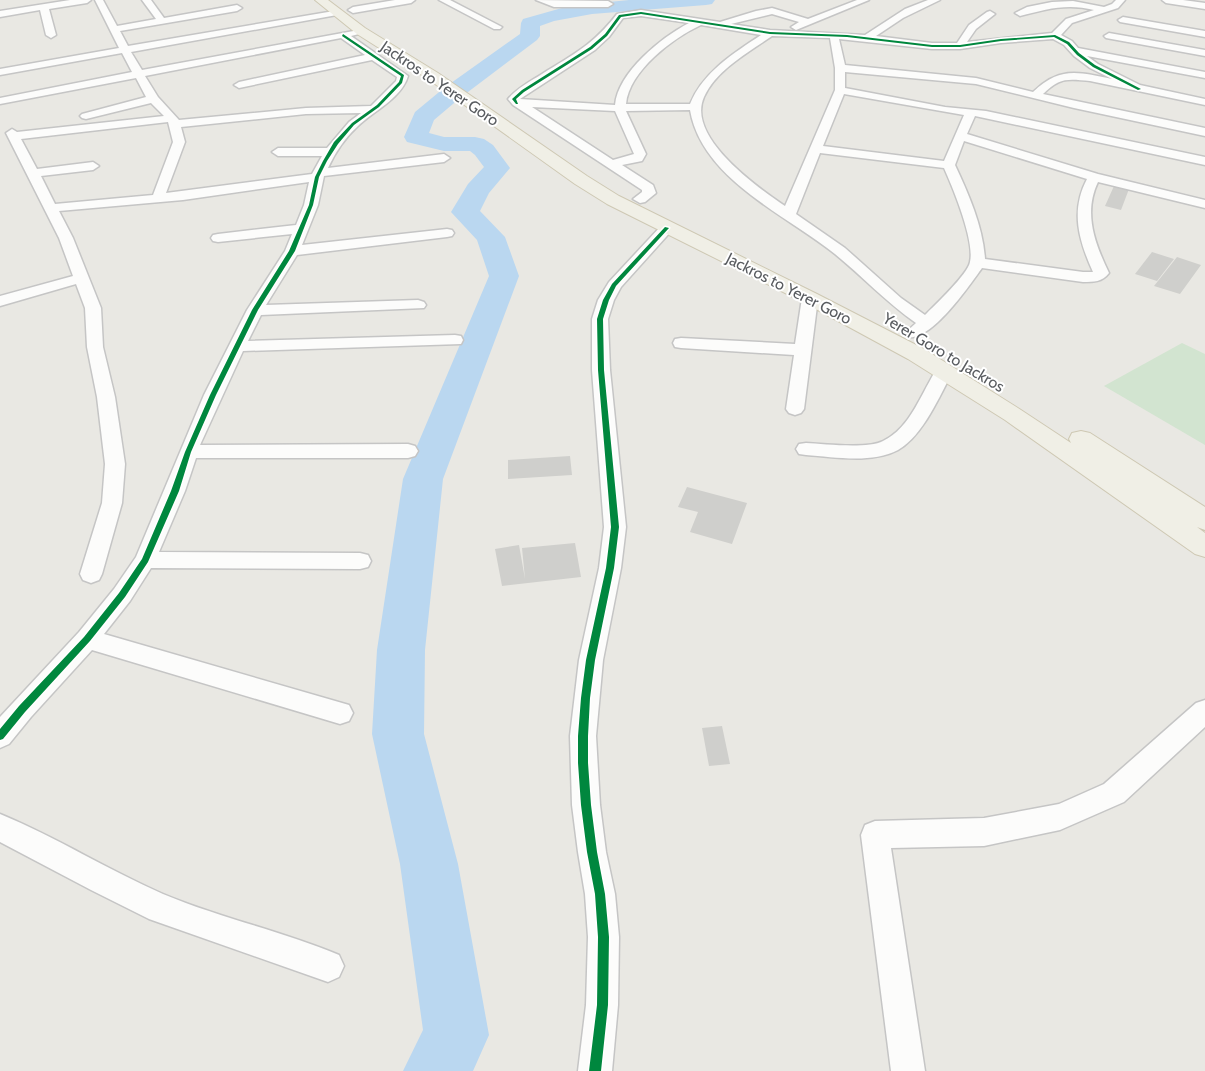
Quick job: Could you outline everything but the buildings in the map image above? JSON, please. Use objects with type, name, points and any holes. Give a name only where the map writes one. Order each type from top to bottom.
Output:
[{"type":"main road","points":[[320,0],[353,10],[366,29]]},
{"type":"main road","points":[[337,6],[366,29],[611,172]]},
{"type":"main road","name":"Jackros to Yerer Goro","points":[[366,29],[581,180],[660,225],[892,340],[1030,426],[1205,547]]},
{"type":"main road","name":"Yerer Goro to Jackros","points":[[611,172],[640,199],[871,309],[919,328],[974,369],[1205,520]]},
{"type":"street","points":[[0,14],[87,0]]},
{"type":"street","points":[[99,0],[153,99],[174,121],[179,142],[158,198]]},
{"type":"street","points":[[146,0],[162,21]]},
{"type":"street","points":[[228,0],[272,49]]},
{"type":"street","points":[[353,10],[411,0]]},
{"type":"street","points":[[443,0],[497,27]]},
{"type":"street","points":[[540,0],[554,4],[608,3]]},
{"type":"street","points":[[833,0],[853,5]]},
{"type":"street","points":[[788,34],[808,22],[865,0]]},
{"type":"street","points":[[868,38],[897,16],[936,0]]},
{"type":"street","points":[[1055,36],[1069,21],[1115,6],[1121,0]]},
{"type":"street","points":[[1166,0],[1203,8]]},
{"type":"street","points":[[1020,13],[1038,6],[1071,2],[1083,2],[1105,10]]},
{"type":"street","points":[[0,72],[125,50],[247,19],[337,6]]},
{"type":"street","points":[[44,7],[51,35]]},
{"type":"street","points":[[718,25],[767,11],[808,22]]},
{"type":"street","points":[[700,22],[673,36],[645,61],[624,91],[620,108],[640,154],[638,158],[611,172],[514,99],[523,91],[576,58],[606,35],[620,16],[651,13],[770,33],[868,38],[925,45],[960,46],[1001,40],[1055,36],[1068,43],[1083,59],[1108,75],[1194,112],[1205,132]]},
{"type":"street","points":[[960,46],[965,36],[982,18],[990,14]]},
{"type":"street","points":[[114,29],[162,21],[247,19]]},
{"type":"street","points":[[1123,20],[1188,28],[1205,34]]},
{"type":"street","points":[[0,101],[366,29]]},
{"type":"street","points":[[770,33],[712,79],[695,107],[700,134],[725,166],[746,184],[832,245],[894,300],[919,328],[954,296],[978,263],[977,246],[963,197],[949,165],[971,112]]},
{"type":"street","points":[[0,736],[22,709],[87,639],[122,595],[145,560],[175,491],[188,452],[237,346],[256,310],[292,251],[311,205],[318,175],[330,152],[353,124],[373,109],[401,82],[403,76],[343,35]]},
{"type":"street","points":[[789,214],[840,90],[840,68],[834,36]]},
{"type":"street","points":[[1109,36],[1205,53]]},
{"type":"street","points":[[1074,50],[1205,75]]},
{"type":"street","points":[[239,85],[376,56]]},
{"type":"street","points":[[840,68],[976,81],[1035,96],[1139,133],[1205,161]]},
{"type":"street","points":[[1035,96],[1052,79],[1059,76],[1090,78],[1139,89]]},
{"type":"street","points":[[971,112],[964,107],[965,96],[976,81]]},
{"type":"street","points":[[840,90],[946,110],[1139,133],[1194,112]]},
{"type":"street","points":[[9,134],[153,99]]},
{"type":"street","points":[[517,102],[620,108],[695,107]]},
{"type":"street","points":[[9,134],[306,111],[373,109]]},
{"type":"street","points":[[9,134],[35,173],[52,208],[66,238],[93,308],[95,347],[106,397],[115,464],[112,503],[91,574]]},
{"type":"street","points":[[961,136],[1094,177],[1205,204]]},
{"type":"street","points":[[816,149],[949,165]]},
{"type":"street","points":[[278,152],[330,152]]},
{"type":"street","points":[[52,208],[158,198],[444,158]]},
{"type":"street","points":[[35,173],[93,166]]},
{"type":"street","points":[[978,263],[1083,277],[1096,277],[1101,273],[1091,252],[1083,227],[1084,199],[1094,177]]},
{"type":"street","points":[[595,1071],[601,1027],[603,950],[600,895],[591,847],[586,798],[583,737],[586,688],[614,552],[615,527],[601,370],[600,319],[606,300],[614,285],[660,225]]},
{"type":"street","points":[[218,238],[301,229]]},
{"type":"street","points":[[292,251],[447,233]]},
{"type":"street","points":[[0,302],[82,278]]},
{"type":"street","points":[[796,409],[810,298]]},
{"type":"street","points":[[256,310],[418,305]]},
{"type":"street","points":[[237,346],[455,340]]},
{"type":"street","points":[[681,343],[804,350]]},
{"type":"street","points":[[806,449],[859,451],[890,446],[903,436],[926,403],[944,371]]},
{"type":"street","points":[[188,452],[408,451]]},
{"type":"street","points":[[145,560],[360,561]]},
{"type":"street","points":[[87,639],[340,713]]},
{"type":"street","points":[[908,1071],[875,835],[984,832],[1060,817],[1114,793],[1205,712]]},
{"type":"street","points":[[0,828],[160,908],[328,966]]},
{"type":"green space","points":[[1182,343],[1205,354],[1205,445],[1104,386]]},
{"type":"waterway","points":[[437,1071],[456,1035],[429,864],[398,734],[401,650],[423,479],[504,276],[491,237],[465,212],[477,190],[497,168],[484,150],[475,144],[444,144],[416,137],[423,117],[452,93],[530,36],[530,23],[548,16],[592,8],[706,0]]},
{"type":"cycle path","points":[[517,103],[514,99],[523,91],[591,48],[606,35],[620,16],[641,13],[770,33],[847,36],[932,46],[960,46],[1001,40],[1055,36],[1068,43],[1078,54],[1094,66],[1139,89]]},
{"type":"cycle path","points":[[0,736],[22,709],[87,639],[122,595],[145,560],[213,395],[255,310],[292,251],[311,205],[317,177],[325,161],[336,143],[353,124],[378,106],[401,82],[403,76],[343,35]]},
{"type":"cycle path","points":[[595,1071],[602,1005],[604,937],[600,894],[586,805],[583,736],[591,660],[610,568],[615,527],[601,370],[600,319],[606,300],[614,285],[667,228]]}]
